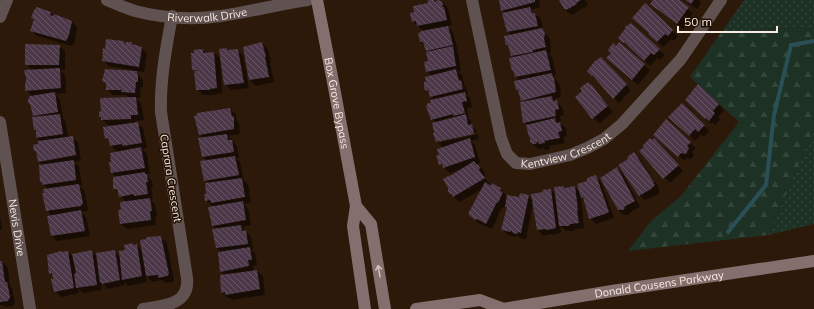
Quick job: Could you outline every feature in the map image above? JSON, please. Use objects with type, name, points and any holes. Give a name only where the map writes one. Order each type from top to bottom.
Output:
[{"type":"main road","name":"Box Grove Bypass","points":[[317,0],[356,206],[353,226],[365,309]]},
{"type":"main road","name":"Box Grove Bypass","points":[[356,206],[370,224],[385,309]]},
{"type":"main road","name":"Donald Cousens Parkway","points":[[416,309],[480,300],[503,309],[612,290],[814,261]]},
{"type":"street","points":[[0,17],[7,0]]},
{"type":"street","name":"Riverwalk Drive","points":[[106,0],[135,10],[172,16],[202,17],[219,16],[308,0]]},
{"type":"street","name":"Kentview Crescent","points":[[472,0],[502,138],[507,154],[516,163],[530,164],[570,155],[604,139],[616,129],[681,59],[722,0]]},
{"type":"street","name":"Caprara Crescent","points":[[143,309],[175,303],[187,290],[187,278],[161,112],[161,96],[167,43],[172,16]]},
{"type":"street","name":"Nevis Drive","points":[[0,122],[3,155],[30,309]]},
{"type":"green space","points":[[744,0],[814,0],[814,27],[759,29],[720,34]]},
{"type":"green space","points":[[814,27],[814,130],[768,235],[628,251],[651,221],[681,196],[739,122],[690,77],[720,34],[759,29]]},
{"type":"green space","points":[[814,130],[814,224],[768,235]]},
{"type":"building","points":[[428,0],[434,0],[434,2],[438,0],[442,2],[442,7],[444,7],[447,20],[417,26],[416,21],[412,22],[410,13],[414,12],[413,6],[428,3]]},
{"type":"building","points":[[499,0],[535,0],[535,2],[501,11]]},
{"type":"building","points":[[559,0],[581,0],[566,10]]},
{"type":"building","points":[[653,0],[679,0],[689,7],[677,24],[650,4]]},
{"type":"building","points":[[685,0],[694,0],[691,4]]},
{"type":"building","points":[[645,3],[673,30],[668,36],[665,34],[657,42],[632,18]]},
{"type":"building","points":[[37,7],[51,12],[50,15],[53,16],[54,14],[72,21],[66,41],[30,31],[34,19],[31,18]]},
{"type":"building","points":[[530,7],[532,13],[535,13],[538,26],[507,32],[502,13]]},
{"type":"building","points":[[631,23],[660,49],[654,55],[651,53],[644,61],[618,38],[625,27]]},
{"type":"building","points":[[448,26],[453,45],[426,51],[423,42],[420,42],[418,33],[421,31]]},
{"type":"building","points":[[542,28],[545,33],[544,39],[546,47],[533,50],[533,52],[511,56],[504,36]]},
{"type":"building","points":[[106,39],[124,41],[126,44],[126,42],[132,42],[132,44],[142,47],[139,67],[102,61],[103,48],[105,49]]},
{"type":"building","points":[[262,42],[269,77],[249,80],[243,47]]},
{"type":"building","points":[[619,42],[645,64],[632,80],[606,58],[611,53],[608,50],[613,43],[616,46]]},
{"type":"building","points":[[25,44],[60,45],[59,65],[25,65]]},
{"type":"building","points":[[453,46],[456,66],[426,72],[424,62],[428,61],[426,52]]},
{"type":"building","points":[[227,48],[227,50],[238,49],[244,83],[224,85],[219,49]]},
{"type":"building","points":[[203,49],[203,53],[214,52],[217,88],[209,90],[196,90],[194,71],[199,70],[192,70],[191,53],[194,53],[194,50]]},
{"type":"building","points":[[546,50],[551,70],[515,77],[509,58]]},
{"type":"building","points":[[601,57],[627,84],[613,99],[587,71],[594,62]]},
{"type":"building","points":[[60,68],[61,88],[25,91],[26,78],[24,70]]},
{"type":"building","points":[[105,69],[137,71],[138,82],[136,82],[135,93],[121,92],[122,90],[106,90],[106,83],[102,81]]},
{"type":"building","points":[[456,69],[463,89],[430,97],[428,90],[426,91],[424,88],[424,82],[426,82],[425,77]]},
{"type":"building","points":[[552,73],[556,92],[521,101],[514,81]]},
{"type":"building","points":[[588,82],[608,106],[592,119],[575,97],[582,91],[580,88]]},
{"type":"building","points":[[698,84],[719,104],[713,111],[715,113],[709,121],[685,100]]},
{"type":"building","points":[[55,92],[58,112],[33,116],[30,104],[28,103],[30,96]]},
{"type":"building","points":[[465,92],[467,101],[462,102],[465,113],[453,116],[453,114],[431,120],[426,106],[428,103],[431,103],[430,100]]},
{"type":"building","points":[[552,96],[553,101],[557,100],[559,109],[555,110],[556,116],[523,123],[520,102]]},
{"type":"building","points":[[136,97],[138,115],[131,115],[131,119],[101,120],[101,117],[99,117],[99,112],[101,111],[100,98]]},
{"type":"building","points":[[682,103],[705,125],[698,132],[695,129],[689,136],[668,117]]},
{"type":"building","points":[[230,108],[232,116],[234,117],[234,129],[199,135],[194,116],[197,115],[197,113]]},
{"type":"building","points":[[60,114],[63,134],[36,138],[36,130],[34,130],[32,117]]},
{"type":"building","points":[[466,114],[468,125],[472,124],[474,134],[436,142],[433,134],[432,123]]},
{"type":"building","points":[[555,118],[556,123],[560,122],[562,131],[558,132],[560,138],[544,141],[545,143],[539,144],[538,141],[536,144],[530,142],[526,125]]},
{"type":"building","points":[[666,119],[691,142],[687,146],[689,148],[686,154],[681,153],[678,157],[653,135]]},
{"type":"building","points":[[138,122],[142,143],[110,146],[108,138],[105,139],[103,127]]},
{"type":"building","points":[[227,134],[228,140],[232,140],[234,152],[202,157],[198,138]]},
{"type":"building","points":[[73,136],[76,155],[38,162],[33,145],[38,144],[38,141]]},
{"type":"building","points":[[470,138],[475,157],[443,168],[442,164],[439,165],[436,156],[439,155],[437,149]]},
{"type":"building","points":[[650,138],[652,140],[654,138],[679,165],[663,179],[639,151],[644,147],[643,145]]},
{"type":"building","points":[[141,147],[145,168],[111,173],[109,162],[111,162],[110,153]]},
{"type":"building","points":[[634,152],[655,185],[639,196],[618,165],[628,159],[627,157]]},
{"type":"building","points":[[235,156],[239,175],[204,181],[200,161]]},
{"type":"building","points":[[74,160],[76,180],[42,185],[42,182],[40,182],[39,165]]},
{"type":"building","points":[[474,161],[480,168],[479,170],[485,178],[453,197],[448,191],[443,179]]},
{"type":"building","points":[[617,167],[635,201],[624,207],[625,208],[623,210],[618,210],[600,178]]},
{"type":"building","points":[[145,172],[145,174],[147,174],[148,182],[146,182],[148,194],[134,196],[134,194],[119,197],[117,189],[113,189],[113,177]]},
{"type":"building","points":[[596,175],[609,212],[589,219],[583,197],[581,198],[577,184],[587,181],[587,178]]},
{"type":"building","points":[[242,178],[245,197],[211,203],[210,200],[205,201],[205,183]]},
{"type":"building","points":[[485,182],[491,186],[492,183],[501,188],[500,191],[503,192],[486,224],[477,219],[475,220],[468,214]]},
{"type":"building","points":[[79,184],[83,203],[81,206],[46,211],[42,193],[44,193],[43,189]]},
{"type":"building","points":[[564,186],[564,188],[575,186],[579,223],[570,224],[569,226],[559,226],[554,187]]},
{"type":"building","points":[[551,189],[556,228],[537,230],[531,194],[543,192],[542,190]]},
{"type":"building","points":[[520,193],[529,195],[521,233],[519,232],[517,234],[513,233],[511,230],[511,232],[501,230],[507,207],[505,207],[507,195],[519,197]]},
{"type":"building","points":[[150,198],[152,211],[150,211],[151,220],[120,224],[118,210],[121,210],[120,202]]},
{"type":"building","points":[[243,201],[246,220],[212,226],[208,207]]},
{"type":"building","points":[[81,210],[85,231],[51,236],[47,216]]},
{"type":"building","points":[[241,225],[242,231],[246,230],[248,244],[216,248],[212,229]]},
{"type":"building","points":[[161,236],[169,274],[158,278],[158,275],[146,276],[140,240],[146,239],[147,237]]},
{"type":"building","points":[[133,243],[133,245],[137,244],[142,276],[122,280],[119,251],[125,250],[124,245]]},
{"type":"building","points":[[250,247],[252,260],[248,260],[249,266],[220,272],[218,252]]},
{"type":"building","points":[[92,250],[97,285],[76,288],[74,274],[76,273],[72,254]]},
{"type":"building","points":[[115,250],[120,280],[102,284],[102,282],[100,283],[96,253]]},
{"type":"building","points":[[61,251],[68,251],[74,288],[54,292],[51,279],[53,279],[52,273],[49,274],[47,255]]},
{"type":"building","points":[[0,261],[2,261],[5,282],[7,282],[10,297],[8,301],[0,302]]},
{"type":"building","points":[[257,270],[260,289],[225,295],[225,292],[221,293],[220,275]]},
{"type":"waterway","points":[[728,232],[766,185],[774,115],[791,45],[814,41]]}]
